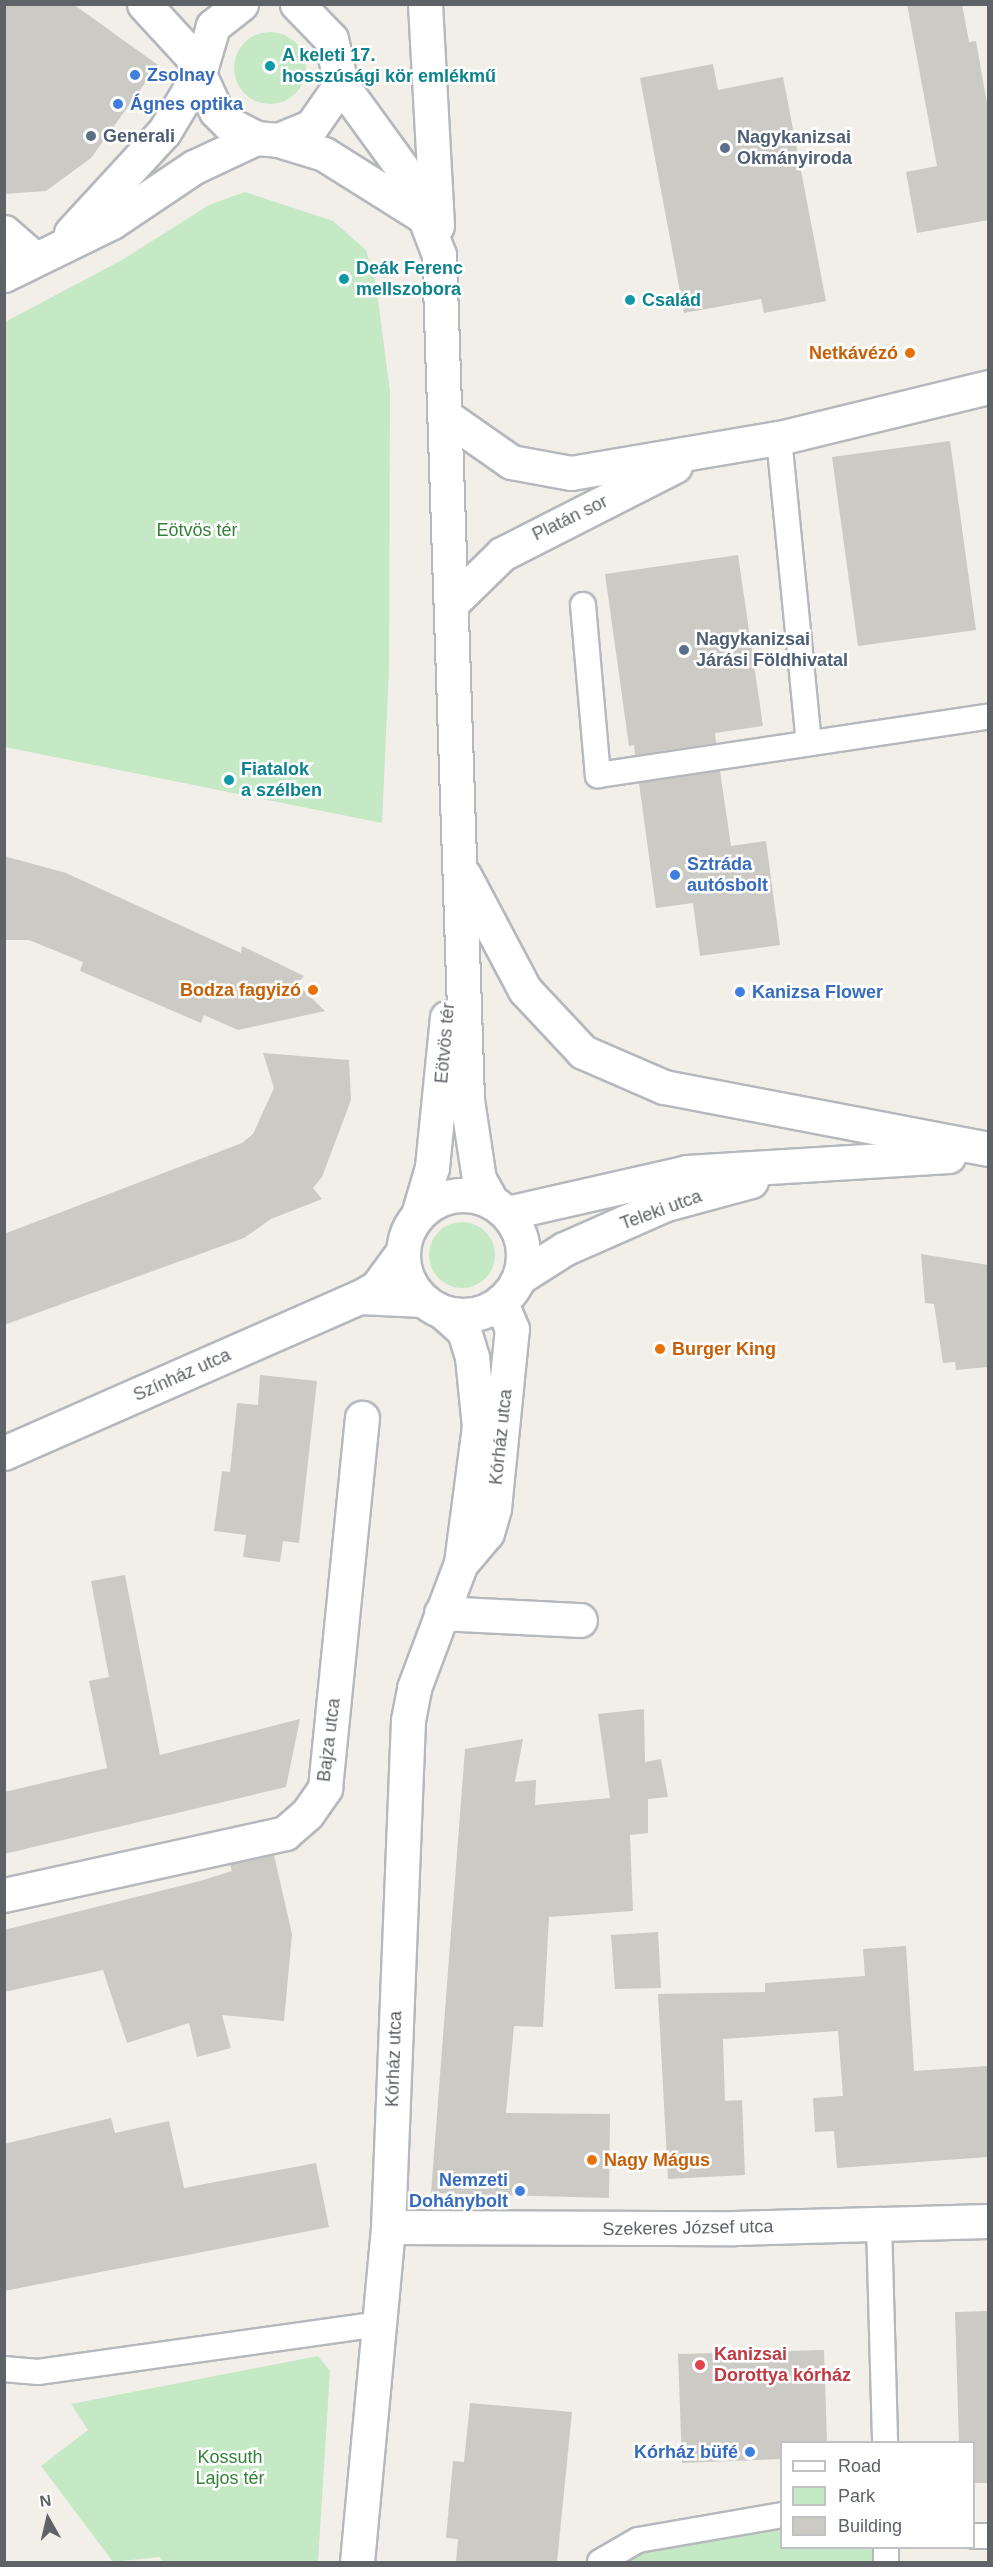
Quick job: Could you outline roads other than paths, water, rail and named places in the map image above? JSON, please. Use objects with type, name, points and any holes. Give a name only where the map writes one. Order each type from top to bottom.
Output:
[{"type":"street","points":[[144,4],[199,69],[216,111],[267,139],[324,154],[423,216]]},
{"type":"street","points":[[64,241],[164,132],[199,69],[213,26],[241,4]]},
{"type":"street","points":[[297,4],[331,39]]},
{"type":"street","points":[[4,275],[64,241],[112,222],[194,167],[267,139],[311,127],[341,84],[331,39],[338,4]]},
{"type":"street","points":[[425,4],[439,255]]},
{"type":"street","name":"Eötvös tér","points":[[341,84],[410,178],[439,255],[470,1135],[479,1179],[499,1207]]},
{"type":"street","points":[[4,232],[35,259]]},
{"type":"street","name":"Platán sor","points":[[444,415],[511,462],[560,471],[703,452],[779,438],[988,387]]},
{"type":"street","name":"Platán sor","points":[[452,603],[502,554],[703,452]]},
{"type":"street","points":[[461,869],[525,990],[583,1052],[664,1087],[988,1149]]},
{"type":"street","name":"Eötvös tér","points":[[418,1215],[435,1143],[461,869]]},
{"type":"street","name":"Teleki utca","points":[[499,1207],[662,1175],[810,1164],[988,1156]]},
{"type":"street","name":"Teleki utca","points":[[511,1290],[564,1249],[666,1204],[810,1164]]},
{"type":"street","points":[[452,1196],[499,1207],[523,1243],[511,1290],[464,1316],[433,1306],[404,1270],[402,1253],[418,1215],[452,1196]]},
{"type":"street","name":"Színház utca","points":[[4,1453],[360,1297],[377,1287],[402,1253]]},
{"type":"street","name":"Kórház utca","points":[[461,1563],[487,1533],[494,1509],[512,1329],[511,1290]]},
{"type":"street","name":"Színház utca","points":[[360,1297],[433,1306]]},
{"type":"street","name":"Kórház utca","points":[[357,2562],[388,2227],[407,1730],[414,1688],[461,1563],[477,1401],[464,1331],[433,1306]]},
{"type":"street","name":"Bajza utca","points":[[4,1895],[285,1833],[307,1814],[325,1788],[362,1418]]},
{"type":"street","points":[[441,1613],[580,1620]]},
{"type":"street","name":"Szekeres József utca","points":[[388,2227],[879,2224],[988,2221]]},
{"type":"lane","points":[[779,438],[808,743]]},
{"type":"lane","points":[[583,605],[598,775],[988,717]]},
{"type":"lane","points":[[879,2224],[885,2441]]},
{"type":"lane","points":[[4,2369],[38,2372],[379,2324]]},
{"type":"lane","points":[[600,2562],[638,2540],[780,2515]]},
{"type":"place","name":"A keleti 17. hosszúsági kör emlékmű","points":[[270,66]]},
{"type":"place","name":"Zsolnay","points":[[135,75]]},
{"type":"place","name":"Ágnes optika","points":[[118,104]]},
{"type":"place","name":"Generali","points":[[91,136]]},
{"type":"place","name":"Nagykanizsai Okmányiroda","points":[[725,148]]},
{"type":"place","name":"Deák Ferenc mellszobora","points":[[344,279]]},
{"type":"place","name":"Család","points":[[630,300]]},
{"type":"place","name":"Netkávézó","points":[[910,353]]},
{"type":"place","name":"Nagykanizsai Járási Földhivatal","points":[[684,650]]},
{"type":"place","name":"Fiatalok a szélben","points":[[229,780]]},
{"type":"place","name":"Sztráda autósbolt","points":[[675,875]]},
{"type":"place","name":"Bodza fagyizó","points":[[313,990]]},
{"type":"place","name":"Kanizsa Flower","points":[[740,992]]},
{"type":"place","name":"Burger King","points":[[660,1349]]},
{"type":"place","name":"Nagy Mágus","points":[[592,2160]]},
{"type":"place","name":"Nemzeti Dohánybolt","points":[[520,2191]]},
{"type":"place","name":"Kanizsai Dorottya kórház","points":[[700,2365]]},
{"type":"place","name":"Kórház büfé","points":[[750,2452]]},
{"type":"park label","name":"Kossuth Lajos tér","points":[[230,2468]]}]
